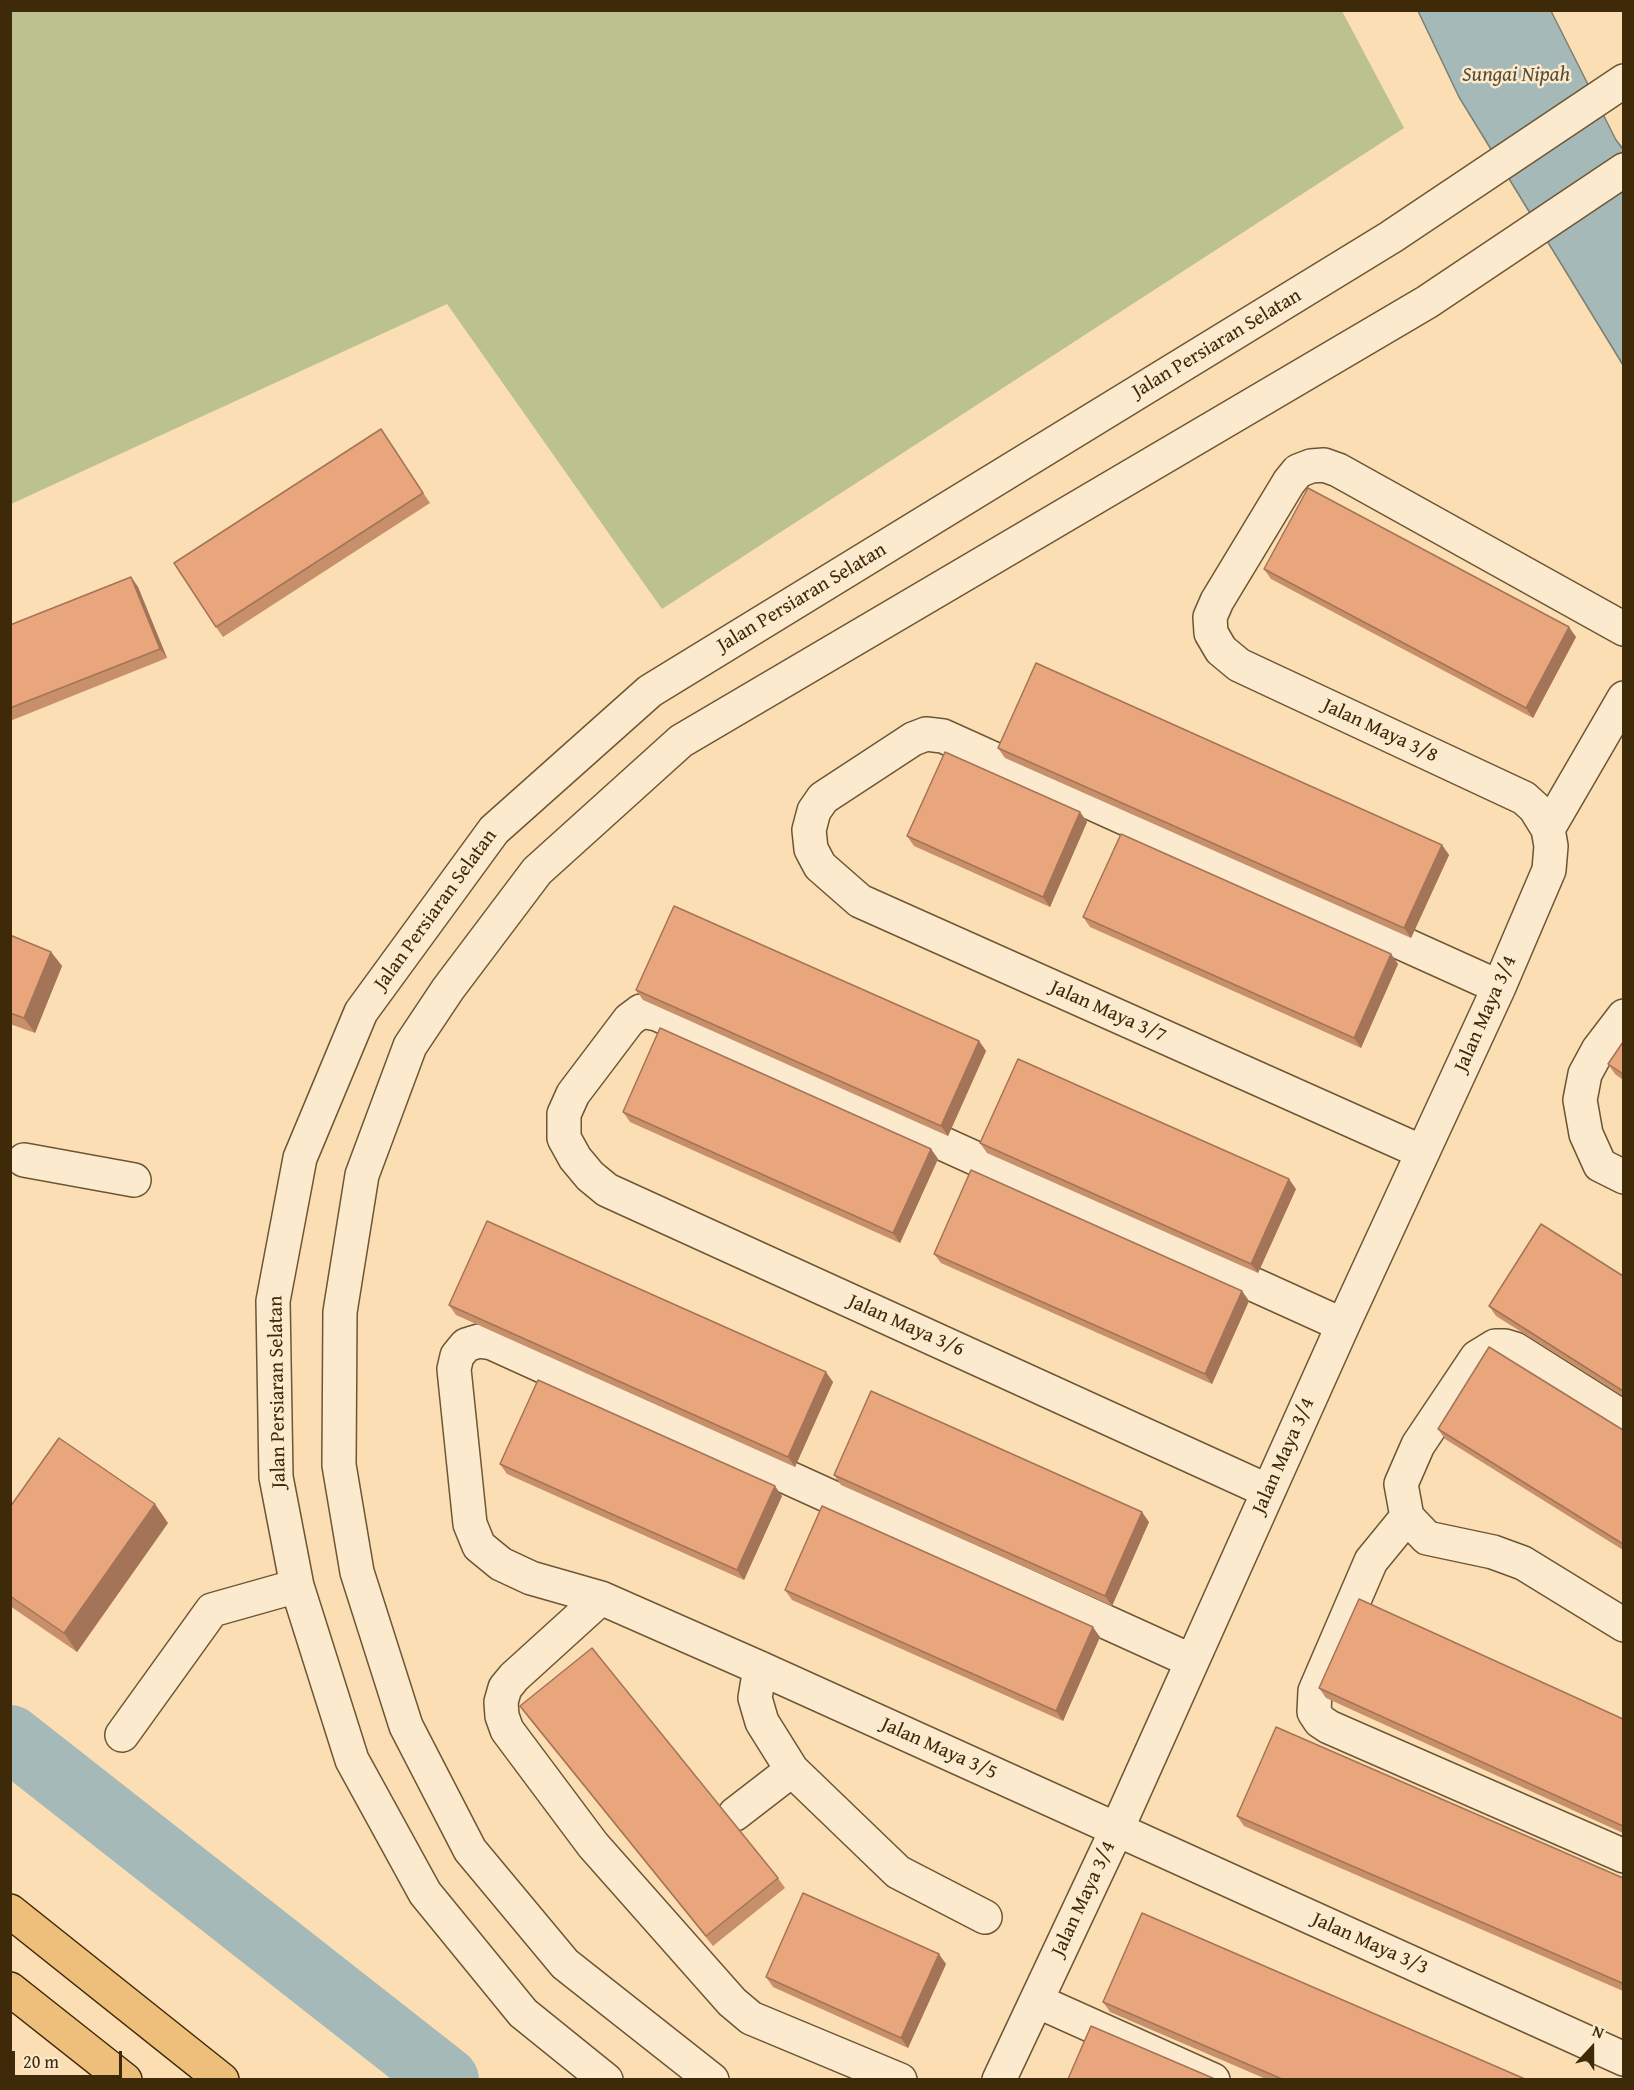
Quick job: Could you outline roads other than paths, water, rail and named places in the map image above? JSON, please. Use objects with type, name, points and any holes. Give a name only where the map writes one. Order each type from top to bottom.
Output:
[{"type":"highway","points":[[10,1911],[222,2079]]},
{"type":"highway","points":[[10,1989],[125,2079]]},
{"type":"street","name":"Jalan Persiaran Selatan","points":[[606,2079],[523,2013],[425,1893],[352,1760],[297,1586],[276,1477],[273,1301],[300,1158],[362,1012],[494,830],[650,692],[1391,237],[1623,81]]},
{"type":"street","points":[[712,2079],[565,1964],[470,1850],[406,1726],[357,1572],[339,1465],[340,1312],[362,1175],[410,1046],[448,989],[537,872],[681,741],[1427,302],[1623,170]]},
{"type":"street","name":"Jalan Maya 3/8","points":[[1548,829],[1535,808],[1524,798],[1239,665],[1221,650],[1211,633],[1210,617],[1217,601],[1288,482],[1299,471],[1311,466],[1324,465],[1338,470],[1623,629]]},
{"type":"street","points":[[1548,829],[1623,699]]},
{"type":"street","name":"Jalan Maya 3/7","points":[[1422,1152],[860,901],[820,866],[811,849],[809,830],[814,811],[823,798],[913,739],[926,734],[943,736],[1499,987]]},
{"type":"street","name":"Jalan Maya 3/4","points":[[999,2079],[1117,1829],[1343,1325],[1499,987],[1549,870],[1551,846],[1548,829]]},
{"type":"street","name":"Jalan Maya 3/6","points":[[1268,1491],[607,1190],[590,1176],[575,1158],[564,1138],[564,1114],[573,1094],[629,1020],[641,1011],[657,1014],[1343,1325]]},
{"type":"street","points":[[1612,1171],[1586,1134],[1580,1100],[1585,1074],[1598,1050],[1623,1017]]},
{"type":"street","points":[[24,1160],[134,1180]]},
{"type":"street","name":"Jalan Maya 3/5","points":[[1117,1829],[601,1598],[531,1578],[501,1564],[479,1546],[470,1524],[454,1369],[457,1356],[466,1345],[479,1341],[492,1343],[1192,1661]]},
{"type":"street","points":[[1417,1528],[1401,1484],[1418,1445],[1485,1350],[1505,1346],[1515,1349],[1623,1418]]},
{"type":"street","points":[[1417,1528],[1523,1563],[1623,1625]]},
{"type":"street","points":[[1417,1528],[1371,1560],[1314,1691],[1314,1712],[1320,1721],[1329,1727],[1623,1856]]},
{"type":"street","points":[[122,1736],[212,1610],[297,1586]]},
{"type":"street","points":[[601,1598],[514,1677],[505,1688],[501,1702],[502,1716],[507,1730],[593,1845],[732,2002],[751,2018],[900,2079]]},
{"type":"street","points":[[760,1668],[755,1698],[762,1722],[792,1770],[898,1872],[985,1917]]},
{"type":"street","points":[[735,1814],[792,1770]]},
{"type":"street","name":"Jalan Maya 3/3","points":[[1117,1829],[1623,2059]]},
{"type":"street","points":[[1037,2001],[1214,2079]]},
{"type":"water","name":"Sungai Nipah","points":[[1418,11],[1551,11],[1616,140],[1623,149],[1623,365],[1459,97]]},
{"type":"waterway","points":[[10,1738],[446,2080]]}]
